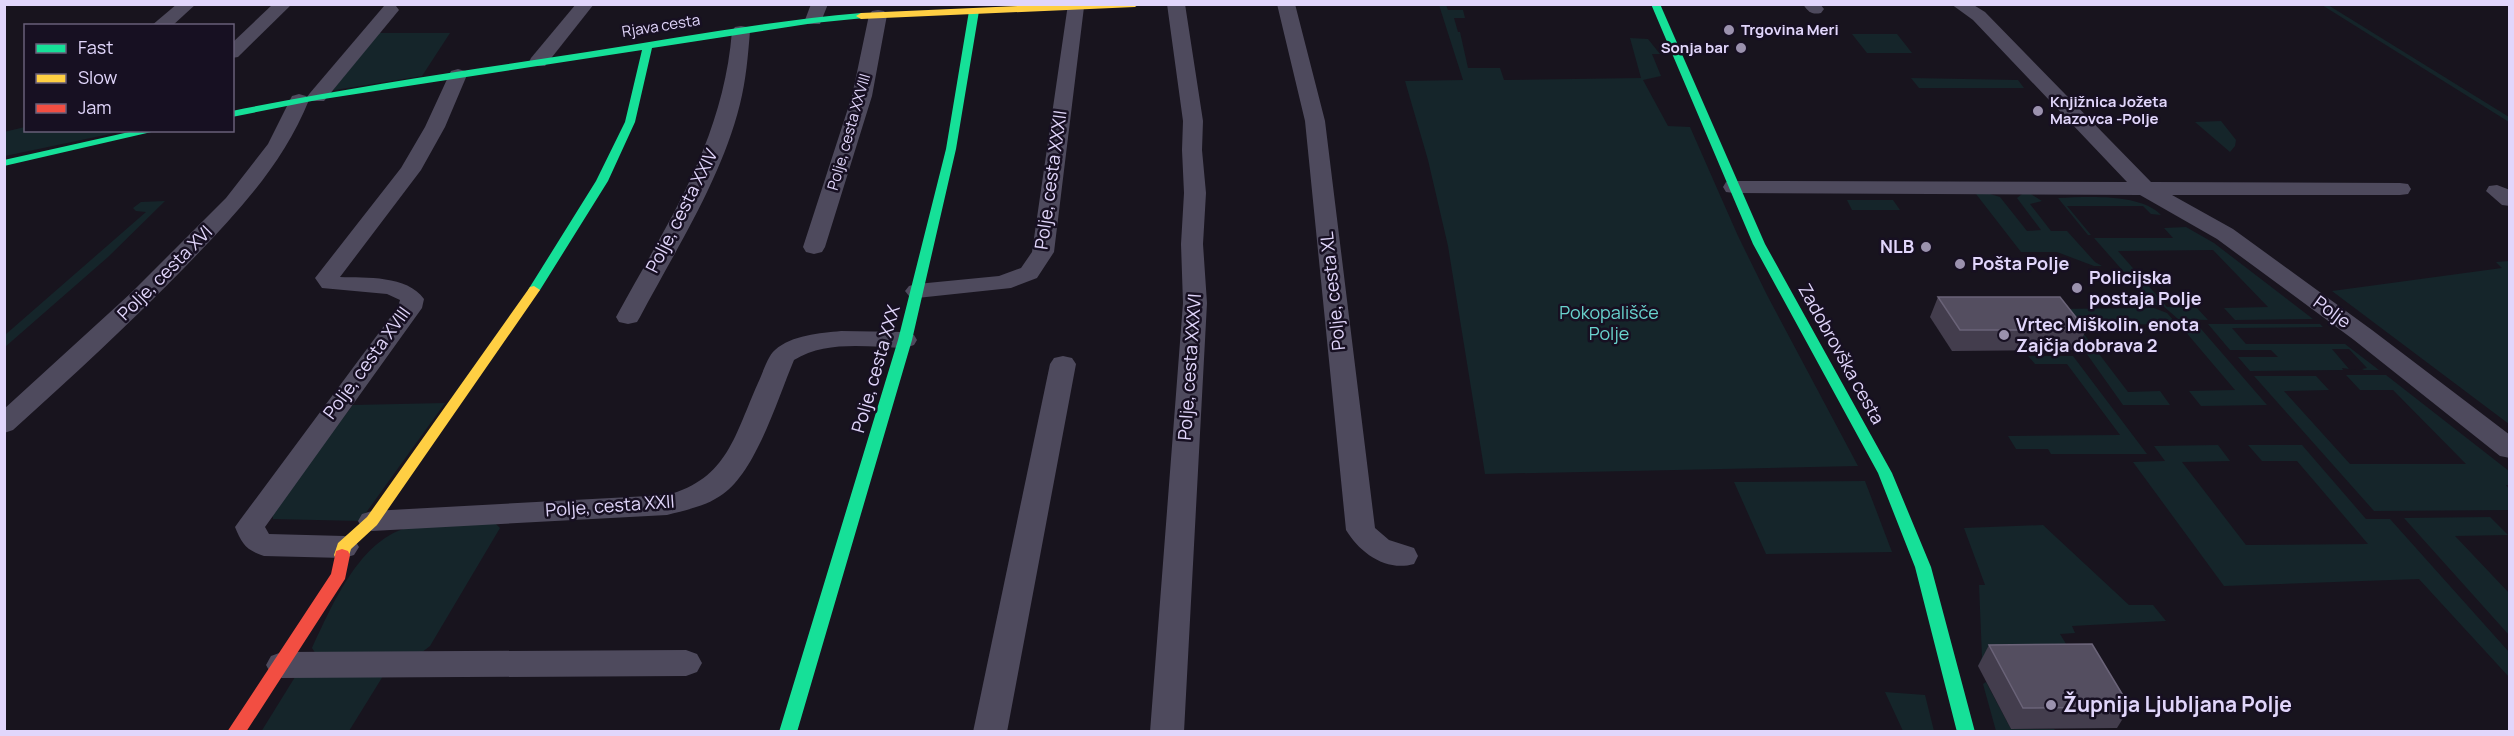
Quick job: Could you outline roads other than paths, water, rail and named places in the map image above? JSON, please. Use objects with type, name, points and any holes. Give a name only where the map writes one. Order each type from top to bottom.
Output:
[{"type":"street","points":[[163,24],[188,4]]},
{"type":"street","points":[[234,51],[284,4]]},
{"type":"street","points":[[538,62],[586,4]]},
{"type":"street","name":"Rjava cesta","points":[[234,114],[308,99],[741,31],[817,12],[878,15],[1135,4]]},
{"type":"street","name":"Polje, cesta XXXVI","points":[[1167,732],[1195,292],[1192,244],[1196,193],[1192,150],[1193,121],[1176,4]]},
{"type":"street","name":"Polje, cesta XL","points":[[1286,4],[1315,121],[1361,530],[1374,546],[1386,553],[1403,556]]},
{"type":"street","name":"Zadobrovška cesta","points":[[1655,4],[1760,244],[1873,447],[1898,503],[1923,567],[1966,732]]},
{"type":"street","name":"Polje","points":[[1959,4],[1979,16],[2146,189],[2225,234],[2364,335],[2510,448]]},
{"type":"street","name":"Polje, cesta XXXII","points":[[917,291],[1003,283],[1029,273],[1043,252],[1075,7]]},
{"type":"street","name":"Polje, cesta XVI","points":[[4,424],[131,308],[228,210],[278,147],[308,99],[390,10]]},
{"type":"street","name":"Polje, cesta XXX","points":[[788,732],[917,291],[951,149],[974,11]]},
{"type":"street","name":"Polje, cesta XXVIII","points":[[814,247],[862,96],[878,15]]},
{"type":"street","name":"Polje, cesta XXIV","points":[[628,317],[704,173],[733,100],[741,31]]},
{"type":"street","points":[[236,732],[339,575],[344,547],[372,520],[536,287],[602,181],[630,122],[648,44]]},
{"type":"street","name":"Polje, cesta XVIII","points":[[344,547],[264,545],[255,540],[250,527],[410,308],[412,299],[409,294],[394,287],[330,283],[327,278],[410,170],[435,127],[458,75]]},
{"type":"street","points":[[4,163],[146,132]]},
{"type":"street","points":[[1734,187],[2400,189]]},
{"type":"street","name":"Polje, cesta XXII","points":[[372,520],[667,505],[691,499],[706,493],[723,480],[735,465],[783,356],[794,346],[831,340],[904,340]]},
{"type":"street","points":[[990,732],[1063,364]]},
{"type":"street","points":[[282,665],[686,663]]},
{"type":"place","name":"Trgovina Meri","points":[[1729,30]]},
{"type":"place","name":"Sonja bar","points":[[1741,48]]},
{"type":"place","name":"Knjižnica Jožeta Mazovca -Polje","points":[[2038,111]]},
{"type":"place","name":"NLB","points":[[1926,247]]},
{"type":"place","name":"Pošta Polje","points":[[1960,264]]},
{"type":"place","name":"Policijska postaja Polje","points":[[2077,288]]},
{"type":"place","name":"Vrtec Miškolin, enota Zajčja dobrava 2","points":[[2004,335]]},
{"type":"place","name":"Župnija Ljubljana Polje","points":[[2051,705]]},
{"type":"park label","name":"Pokopališče Polje","points":[[1609,323]]}]
